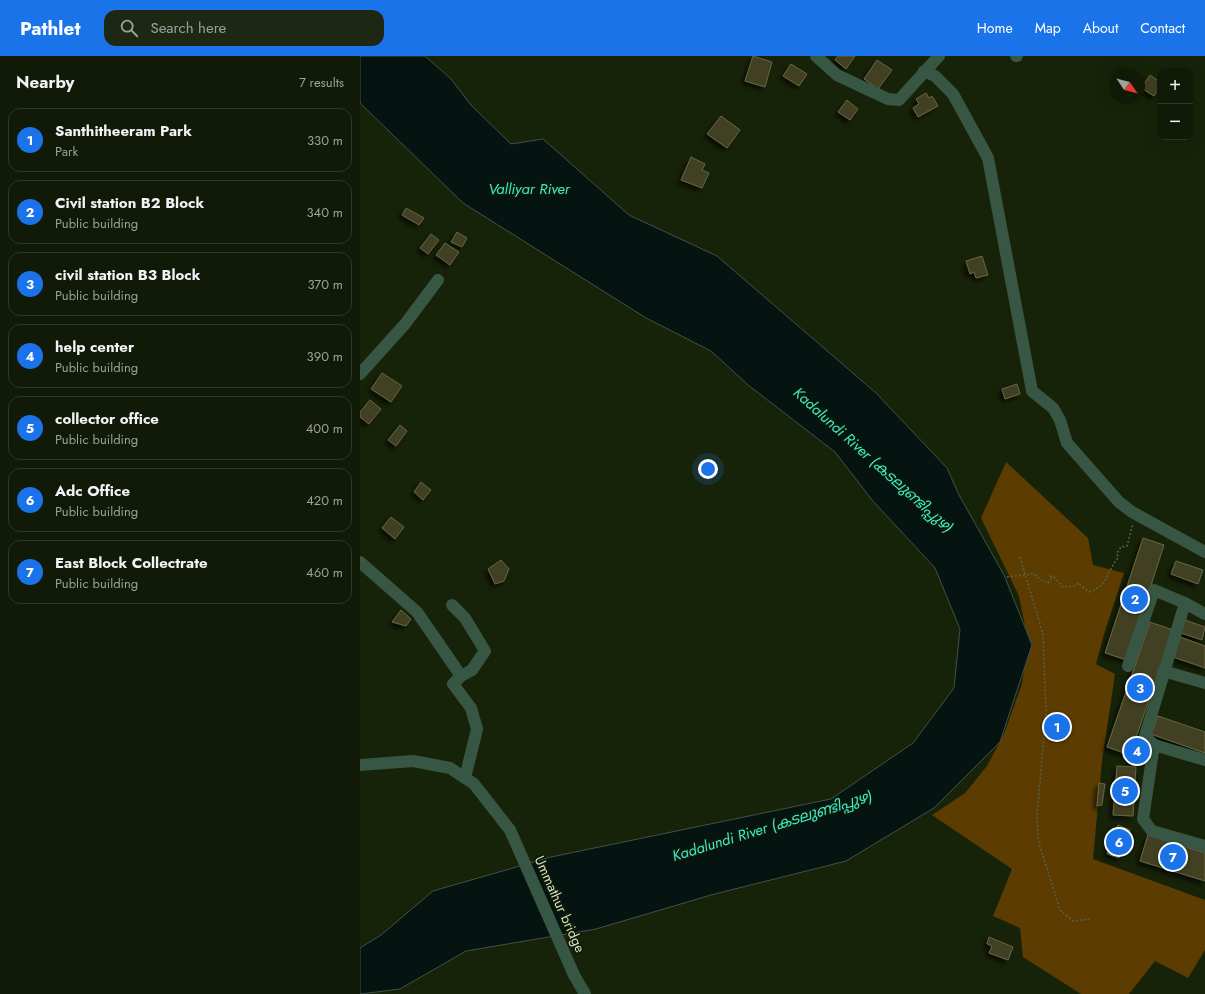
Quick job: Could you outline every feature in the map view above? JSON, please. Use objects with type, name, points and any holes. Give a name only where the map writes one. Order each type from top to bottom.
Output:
[{"type":"street","points":[[816,56],[837,75],[888,100],[899,100],[939,56]]},
{"type":"street","points":[[924,71],[935,76],[954,94],[988,158],[1032,391],[1053,408],[1060,420],[1067,443],[1119,502],[1137,514],[1205,552]]},
{"type":"street","points":[[360,374],[405,324],[438,280]]},
{"type":"street","points":[[360,562],[417,612],[461,676]]},
{"type":"street","points":[[1128,666],[1154,590],[1185,602],[1205,614]]},
{"type":"street","points":[[1185,602],[1163,671],[1145,736],[1154,745],[1205,760]]},
{"type":"street","points":[[452,605],[465,618],[485,651],[472,670],[461,676],[453,684],[471,708],[477,729],[465,778]]},
{"type":"street","points":[[1163,671],[1205,684]]},
{"type":"street","points":[[1154,745],[1143,819],[1152,830],[1205,846]]},
{"type":"street","name":"Ummathur bridge","points":[[360,766],[413,761],[450,768],[474,784],[510,830],[574,975],[585,994]]},
{"type":"path","points":[[1007,577],[1034,574],[1041,580],[1048,583],[1051,579],[1050,576],[1054,577],[1063,587],[1075,586],[1078,583],[1089,592],[1099,588],[1110,573],[1110,568],[1118,558],[1117,553],[1121,547],[1127,546],[1137,514]]},
{"type":"path","points":[[1020,557],[1043,634],[1046,713],[1037,816],[1038,840],[1060,910],[1073,921],[1090,919]]},
{"type":"shaded area","points":[[1006,462],[1088,538],[1093,565],[1124,573],[1096,664],[1115,674],[1102,761],[1093,859],[1205,900],[1205,950],[1188,978],[1155,961],[1129,994],[1081,994],[1023,957],[1020,928],[993,916],[1012,869],[932,815],[965,793],[987,766],[1004,734],[1022,684],[1028,641],[1019,596],[981,518]]},
{"type":"water","name":"Valliyar River","points":[[360,56],[425,56],[451,79],[471,105],[511,144],[543,139],[629,215],[717,256],[876,393],[947,468],[959,495],[1004,575],[1032,645],[1000,742],[934,808],[846,861],[711,895],[596,929],[466,951],[400,989],[360,994],[360,948],[381,935],[433,891],[551,857],[831,799],[913,743],[954,688],[960,629],[935,568],[872,500],[835,452],[748,385],[711,351],[646,318],[463,203],[360,103]]},
{"type":"building","points":[[753,56],[772,62],[765,87],[745,81]]},
{"type":"building","points":[[838,56],[855,56],[846,69],[835,60]]},
{"type":"building","points":[[877,60],[892,70],[878,89],[864,79]]},
{"type":"building","points":[[791,64],[807,74],[799,86],[783,76]]},
{"type":"building","points":[[1150,75],[1157,80],[1157,92],[1154,96],[1145,90],[1145,82]]},
{"type":"building","points":[[926,93],[929,98],[932,96],[938,106],[918,117],[913,108],[919,104],[916,99]]},
{"type":"building","points":[[847,100],[858,109],[850,120],[838,112]]},
{"type":"building","points":[[721,116],[740,130],[727,148],[707,134]]},
{"type":"building","points":[[691,157],[705,164],[702,170],[709,173],[702,188],[681,180]]},
{"type":"building","points":[[406,208],[424,218],[419,225],[402,215]]},
{"type":"building","points":[[457,232],[467,238],[462,247],[451,242]]},
{"type":"building","points":[[431,234],[439,240],[428,254],[420,248]]},
{"type":"building","points":[[445,243],[459,252],[450,265],[436,255]]},
{"type":"building","points":[[982,256],[988,275],[976,278],[974,272],[970,274],[966,261]]},
{"type":"building","points":[[382,373],[402,386],[391,402],[371,389]]},
{"type":"building","points":[[1017,384],[1020,394],[1005,399],[1002,389]]},
{"type":"building","points":[[370,400],[381,409],[369,424],[360,417],[360,412]]},
{"type":"building","points":[[400,425],[407,431],[396,446],[388,440]]},
{"type":"building","points":[[421,482],[431,490],[423,500],[414,492]]},
{"type":"building","points":[[391,517],[404,527],[395,539],[382,528]]},
{"type":"building","points":[[1143,538],[1164,545],[1127,660],[1105,653]]},
{"type":"building","points":[[501,560],[509,569],[504,581],[495,584],[488,569]]},
{"type":"building","points":[[1176,561],[1203,570],[1198,584],[1171,574]]},
{"type":"building","points":[[401,610],[411,619],[406,626],[392,622]]},
{"type":"building","points":[[1185,620],[1205,627],[1202,640],[1181,633]]},
{"type":"building","points":[[1150,622],[1173,630],[1130,755],[1107,747]]},
{"type":"building","points":[[1180,637],[1205,646],[1205,668],[1173,657]]},
{"type":"building","points":[[1158,716],[1205,732],[1205,753],[1151,734]]},
{"type":"building","points":[[1138,739],[1145,742],[1136,763],[1129,760]]},
{"type":"building","points":[[1117,766],[1136,767],[1133,816],[1113,815]]},
{"type":"building","points":[[1099,783],[1105,784],[1102,805],[1097,806]]},
{"type":"building","points":[[1118,825],[1130,830],[1119,858],[1107,854]]},
{"type":"building","points":[[1148,835],[1205,853],[1205,881],[1140,861]]},
{"type":"building","points":[[989,937],[1013,947],[1008,960],[989,953],[992,946],[987,944]]},
{"type":"place","name":"Civil station B2 Block","points":[[1135,599]]},
{"type":"place","name":"civil station B3 Block","points":[[1140,688]]},
{"type":"place","name":"Santhitheeram Park","points":[[1057,727]]},
{"type":"place","name":"help center","points":[[1137,751]]},
{"type":"place","name":"collector office","points":[[1125,791]]},
{"type":"place","name":"Adc Office","points":[[1119,842]]},
{"type":"place","name":"East Block Collectrate","points":[[1173,857]]},
{"type":"water label","name":"Kadalundi River (കടലുണ്ടിപ്പുഴ)","points":[[873,460]]},
{"type":"water label","name":"Kadalundi River (കടലുണ്ടിപ്പുഴ)","points":[[772,826]]}]
